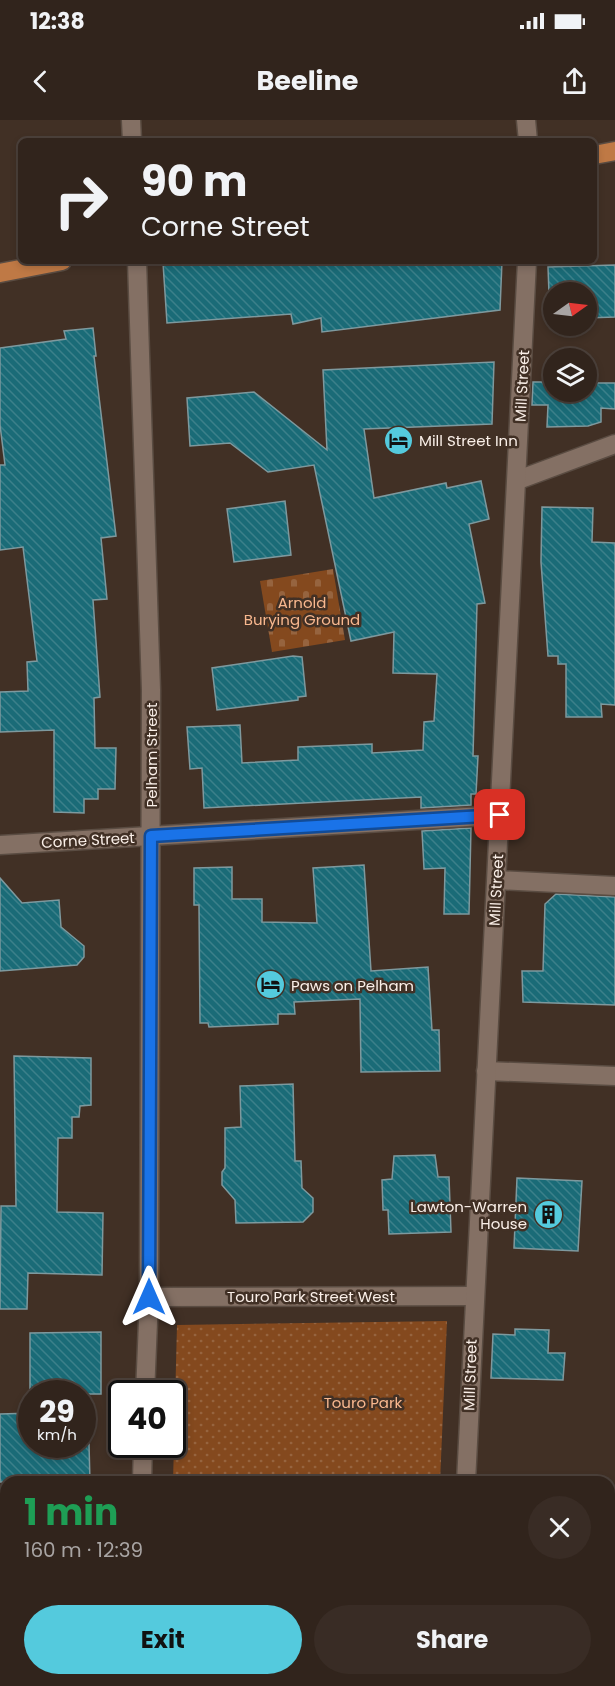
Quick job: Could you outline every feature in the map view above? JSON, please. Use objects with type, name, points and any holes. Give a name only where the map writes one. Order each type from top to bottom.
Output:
[{"type":"main road","points":[[597,154],[615,151]]},
{"type":"main road","points":[[0,273],[46,264]]},
{"type":"street","points":[[131,120],[132,138]]},
{"type":"street","points":[[526,120],[528,138]]},
{"type":"street","name":"Pelham Street","points":[[138,264],[152,690],[149,1297],[146,1380]]},
{"type":"street","name":"Mill Street","points":[[466,1476],[518,480],[527,264]]},
{"type":"street","points":[[518,480],[615,444]]},
{"type":"street","name":"Corne Street","points":[[0,845],[500,815]]},
{"type":"street","points":[[497,880],[615,886]]},
{"type":"street","points":[[486,1071],[615,1076]]},
{"type":"street","name":"Touro Park Street West","points":[[149,1297],[474,1296]]},
{"type":"street","points":[[142,1476],[143,1458]]},
{"type":"green space","name":"Arnold Burying Ground","points":[[333,569],[345,640],[272,652],[260,581]]},
{"type":"green space","name":"Touro Park","points":[[447,1321],[440,1476],[173,1476],[174,1458],[186,1458],[186,1380],[176,1380],[177,1325]]},
{"type":"building","points":[[163,264],[502,264],[500,310],[322,332],[321,318],[293,324],[291,314],[167,323]]},
{"type":"building","points":[[615,265],[615,317],[597,318],[597,282],[549,282],[548,267]]},
{"type":"building","points":[[93,328],[96,356],[94,356],[116,536],[101,538],[107,599],[93,600],[100,697],[94,698],[95,748],[116,748],[115,789],[98,789],[98,799],[84,799],[84,813],[54,812],[54,730],[0,732],[0,692],[28,691],[27,662],[37,661],[23,547],[0,550],[0,465],[5,465],[0,425],[0,348],[66,339],[64,331]]},
{"type":"building","points":[[494,362],[492,424],[364,429],[374,498],[446,483],[447,488],[481,481],[489,519],[469,524],[485,603],[477,604],[473,756],[478,756],[476,794],[471,794],[471,805],[421,808],[421,797],[204,808],[202,768],[190,769],[187,727],[240,725],[242,763],[298,760],[298,747],[372,744],[372,753],[423,750],[424,722],[434,721],[437,674],[393,673],[394,632],[351,641],[314,465],[268,472],[230,443],[190,446],[187,398],[254,392],[327,450],[323,370]]},
{"type":"building","points":[[533,382],[543,382],[543,402],[597,402],[597,383],[615,383],[615,409],[601,408],[601,422],[588,426],[547,427],[548,405],[532,405]]},
{"type":"building","points":[[285,501],[291,555],[234,562],[227,509]]},
{"type":"building","points":[[542,507],[593,508],[592,542],[615,543],[615,705],[601,704],[602,717],[566,717],[566,664],[558,664],[558,656],[548,656],[541,562]]},
{"type":"building","points":[[293,656],[302,657],[306,696],[298,697],[298,700],[217,710],[212,668]]},
{"type":"building","points":[[471,828],[469,914],[444,914],[445,868],[424,869],[422,831]]},
{"type":"building","points":[[364,865],[371,971],[428,967],[432,1030],[439,1030],[440,1071],[361,1072],[360,999],[294,1002],[295,1014],[278,1014],[278,1024],[209,1027],[208,1023],[200,1023],[199,905],[194,905],[194,868],[232,867],[232,899],[262,899],[262,922],[317,923],[313,868]]},
{"type":"building","points":[[0,878],[22,903],[59,900],[61,927],[84,946],[84,957],[77,965],[0,971]]},
{"type":"building","points":[[556,894],[615,897],[615,1005],[523,1002],[522,971],[543,971],[545,904]]},
{"type":"building","points":[[14,1056],[91,1058],[91,1105],[80,1106],[79,1117],[72,1117],[72,1138],[58,1138],[57,1212],[103,1213],[102,1275],[28,1273],[27,1309],[0,1309],[1,1206],[16,1206]]},
{"type":"building","points":[[293,1084],[295,1161],[301,1161],[302,1188],[313,1198],[313,1212],[303,1222],[236,1223],[235,1200],[222,1185],[222,1172],[225,1168],[225,1128],[241,1127],[240,1086]]},
{"type":"building","points":[[435,1155],[438,1177],[449,1177],[451,1232],[389,1234],[388,1210],[383,1210],[382,1180],[392,1179],[394,1156]]},
{"type":"building","name":"Lawton-Warren House","points":[[517,1178],[582,1181],[578,1251],[514,1248]]},
{"type":"building","points":[[515,1329],[549,1330],[548,1353],[565,1353],[563,1380],[491,1378],[493,1334],[515,1335]]},
{"type":"building","points":[[101,1332],[101,1394],[96,1394],[96,1380],[30,1380],[30,1333]]},
{"type":"building","points":[[18,1413],[18,1458],[89,1458],[90,1476],[0,1476],[0,1414]]},
{"type":"place","name":"Mill Street Inn","points":[[398,440]]},
{"type":"place","name":"Paws on Pelham","points":[[270,985]]},
{"type":"place","name":"Lawton-Warren House","points":[[548,1215]]},
{"type":"route","points":[[149,1297],[151,836],[500,815]]}]
